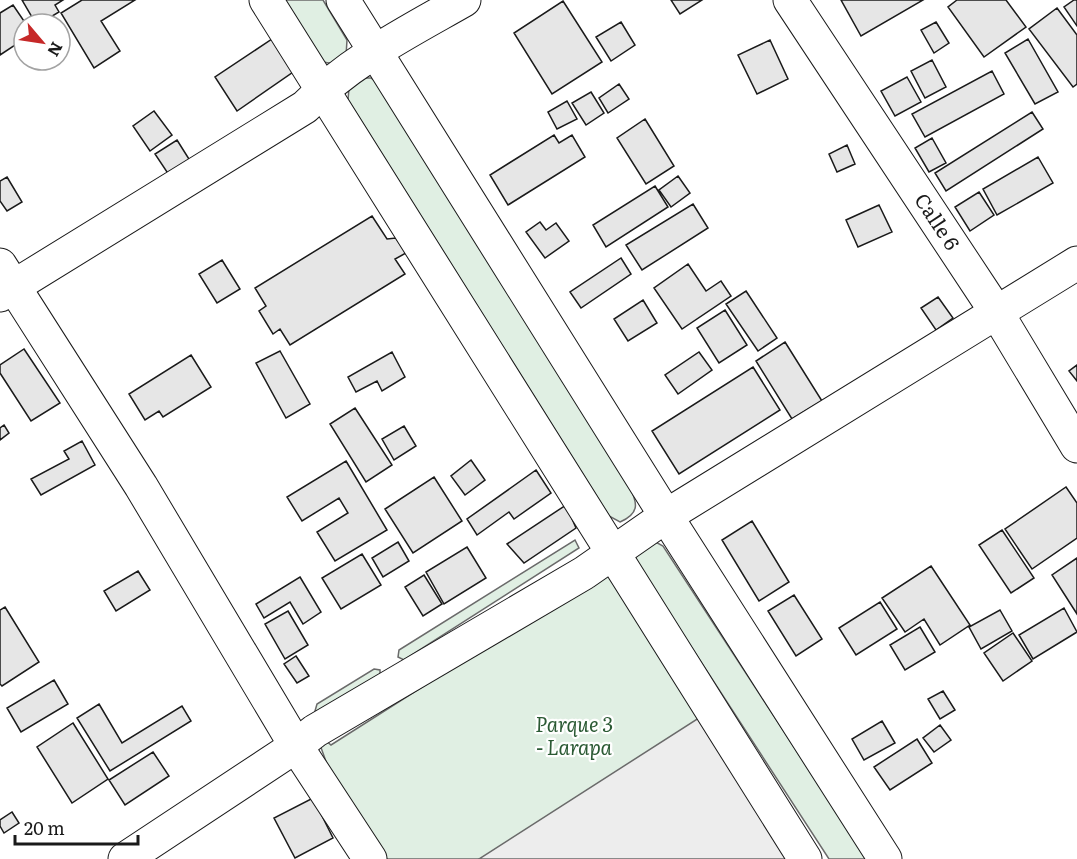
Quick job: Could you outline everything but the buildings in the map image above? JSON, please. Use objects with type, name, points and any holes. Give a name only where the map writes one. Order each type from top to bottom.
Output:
[{"type":"street","points":[[267,0],[805,859]]},
{"type":"street","points":[[343,0],[666,516],[885,859]]},
{"type":"street","points":[[370,859],[296,747],[141,486],[5,282],[305,107],[323,89],[375,51],[464,0]]},
{"type":"street","name":"Calle 6","points":[[790,0],[997,313],[1077,446]]},
{"type":"street","points":[[125,859],[296,747],[315,731],[584,573],[666,516],[1077,263]]},
{"type":"green space","points":[[280,0],[323,0],[347,40],[346,56],[330,63],[318,58],[306,44]]},
{"type":"green space","points":[[362,78],[371,78],[380,85],[629,485],[635,506],[627,519],[620,522],[609,516],[348,100],[349,88]]},
{"type":"green space","points":[[575,540],[579,548],[404,660],[398,657],[399,650]]},
{"type":"green space","points":[[652,540],[663,546],[867,859],[829,859],[636,562],[635,552]]},
{"type":"green space","name":"Parque 3 - Larapa","points":[[614,565],[799,859],[387,859],[328,767],[315,731],[331,745]]},
{"type":"green space","points":[[374,669],[380,670],[380,677],[321,713],[315,711],[317,704]]},
{"type":"shaded area","points":[[705,714],[799,859],[479,859]]}]
